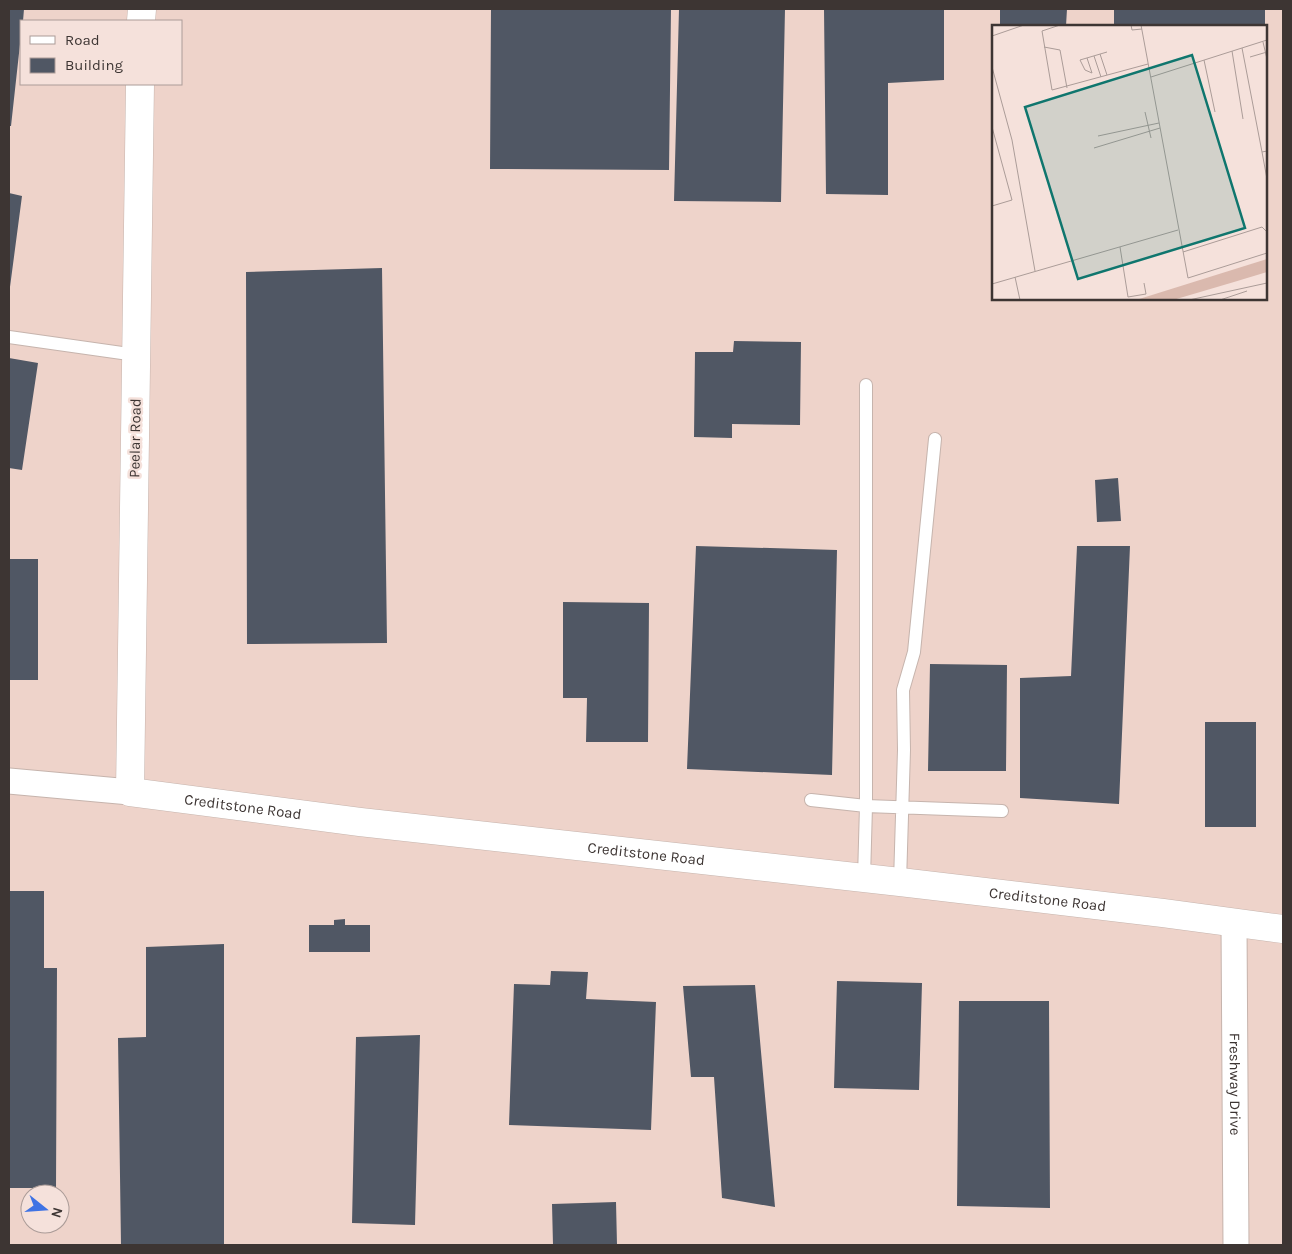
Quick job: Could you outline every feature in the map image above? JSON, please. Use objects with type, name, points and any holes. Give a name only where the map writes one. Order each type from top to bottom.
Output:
[{"type":"street","name":"Peelar Road","points":[[130,792],[140,85]]},
{"type":"street","name":"Creditstone Road","points":[[9,781],[130,792],[360,822],[900,882],[1283,929]]},
{"type":"street","name":"Freshway Drive","points":[[1234,924],[1236,1245]]},
{"type":"lane","points":[[9,337],[136,355]]},
{"type":"lane","points":[[864,878],[866,806],[866,384]]},
{"type":"lane","points":[[900,882],[904,690],[914,652],[936,439]]},
{"type":"lane","points":[[811,800],[866,806],[1002,811]]},
{"type":"shaded area","points":[[9,9],[1283,9],[1283,1245],[9,1245]]},
{"type":"building","points":[[9,9],[24,9],[23,20],[20,20],[20,44],[11,126],[9,126]]},
{"type":"building","points":[[491,9],[671,9],[669,170],[490,169]]},
{"type":"building","points":[[679,9],[785,9],[781,202],[674,201]]},
{"type":"building","points":[[824,9],[944,9],[944,80],[888,83],[888,195],[826,194]]},
{"type":"building","points":[[1000,9],[1067,9],[1066,25],[1000,25]]},
{"type":"building","points":[[1114,9],[1265,9],[1265,25],[1114,25]]},
{"type":"building","points":[[9,193],[22,196],[10,287],[9,287]]},
{"type":"building","points":[[382,268],[387,643],[247,644],[246,272]]},
{"type":"building","points":[[734,341],[801,342],[800,425],[732,424],[732,438],[694,437],[695,352],[733,352]]},
{"type":"building","points":[[9,358],[38,363],[22,470],[9,468]]},
{"type":"building","points":[[1118,478],[1121,521],[1097,522],[1095,480]]},
{"type":"building","points":[[696,546],[837,550],[832,775],[687,769]]},
{"type":"building","points":[[1077,546],[1130,546],[1119,804],[1020,798],[1020,678],[1071,676]]},
{"type":"building","points":[[9,559],[38,559],[38,680],[9,680]]},
{"type":"building","points":[[563,602],[649,603],[648,742],[586,742],[587,698],[563,698]]},
{"type":"building","points":[[930,664],[1007,665],[1006,771],[928,771]]},
{"type":"building","points":[[1205,722],[1256,722],[1256,827],[1205,827]]},
{"type":"building","points":[[9,891],[44,891],[44,968],[57,968],[56,1184],[20,1184],[20,1188],[9,1188]]},
{"type":"building","points":[[345,919],[345,925],[370,925],[370,952],[309,952],[309,925],[334,925],[334,920]]},
{"type":"building","points":[[224,944],[224,1245],[121,1245],[118,1038],[146,1037],[146,947]]},
{"type":"building","points":[[551,971],[588,972],[586,999],[656,1002],[651,1130],[509,1125],[514,984],[550,985]]},
{"type":"building","points":[[837,981],[922,983],[919,1090],[834,1088]]},
{"type":"building","points":[[755,985],[775,1207],[722,1198],[714,1077],[691,1077],[683,986]]},
{"type":"building","points":[[959,1001],[1049,1001],[1050,1208],[957,1206]]},
{"type":"building","points":[[420,1035],[415,1225],[352,1223],[356,1037]]},
{"type":"building","points":[[616,1202],[617,1245],[553,1245],[552,1204]]}]
